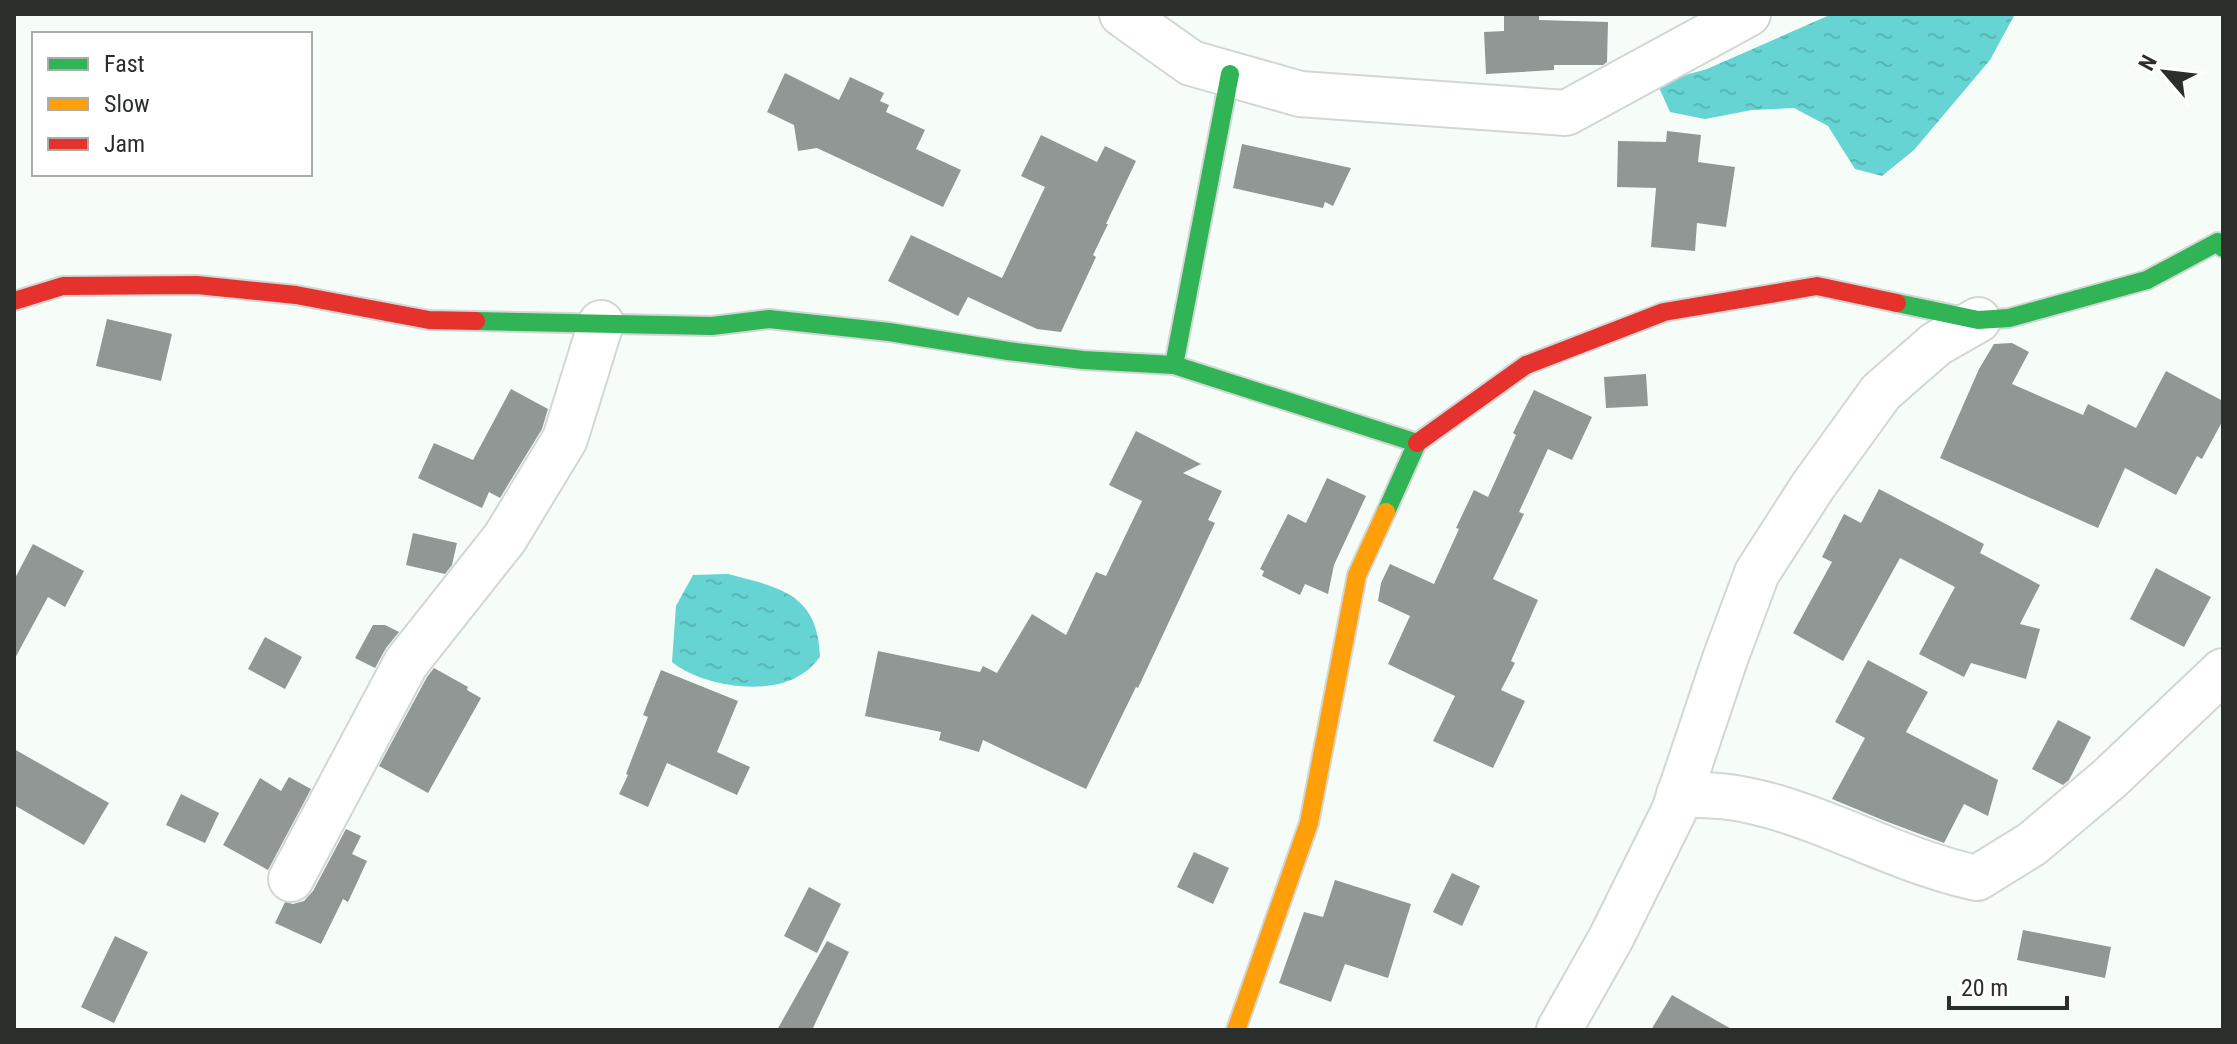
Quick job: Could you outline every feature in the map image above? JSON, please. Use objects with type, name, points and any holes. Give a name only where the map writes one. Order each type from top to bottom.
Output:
[{"type":"street","points":[[1122,14],[1191,63],[1300,94],[1566,113],[1748,14]]},
{"type":"street","points":[[1174,365],[1230,74]]},
{"type":"street","points":[[1236,1030],[1309,823],[1357,575],[1417,443],[1526,365],[1664,312],[1817,286],[1978,320],[2009,318],[2147,280],[2218,242],[2223,248]]},
{"type":"street","points":[[14,301],[63,286],[197,285],[296,295],[429,320],[712,326],[769,319],[889,332],[1083,360],[1174,365],[1417,443]]},
{"type":"street","points":[[1559,1030],[1611,938],[1674,811],[1757,573],[1813,486],[1881,392],[1936,344],[1978,320]]},
{"type":"street","points":[[291,879],[406,663],[505,538],[565,439],[601,323]]},
{"type":"street","points":[[1679,794],[1730,797],[1775,808],[1841,830],[1944,871],[1977,878],[2032,844],[2109,779],[2223,671]]},
{"type":"water","points":[[1832,14],[2015,14],[1990,60],[1914,150],[1882,176],[1855,169],[1828,126],[1794,108],[1752,110],[1705,119],[1670,112],[1657,83],[1707,69]]},
{"type":"water","points":[[728,574],[780,590],[804,607],[818,636],[820,657],[807,670],[788,681],[772,685],[736,686],[700,677],[672,662],[676,606],[693,575]]},
{"type":"building","points":[[1504,14],[1539,14],[1539,20],[1608,22],[1607,62],[1603,65],[1554,65],[1554,70],[1486,74],[1484,32],[1504,31]]},
{"type":"building","points":[[785,73],[839,100],[850,77],[884,93],[880,101],[889,105],[886,112],[925,130],[916,149],[961,170],[943,207],[817,148],[798,151],[794,125],[767,112]]},
{"type":"building","points":[[1667,131],[1701,135],[1698,162],[1735,167],[1726,227],[1697,223],[1695,251],[1651,247],[1656,188],[1617,187],[1618,141],[1666,142]]},
{"type":"building","points":[[1041,135],[1097,162],[1105,146],[1136,161],[1061,332],[1037,329],[968,297],[958,316],[888,281],[911,235],[1002,278],[1045,187],[1021,176]]},
{"type":"building","points":[[1242,144],[1351,168],[1333,206],[1325,202],[1323,208],[1233,188]]},
{"type":"building","points":[[107,319],[172,334],[161,381],[96,366]]},
{"type":"building","points":[[2012,343],[2029,352],[2012,384],[2083,415],[2088,404],[2136,428],[2166,371],[2223,401],[2223,420],[2202,459],[2197,456],[2176,495],[2125,468],[2098,528],[1940,458],[1979,369],[1994,344]]},
{"type":"building","points":[[1646,374],[1648,406],[1606,408],[1604,377]]},
{"type":"building","points":[[511,389],[548,409],[542,429],[500,498],[489,492],[482,508],[418,478],[434,443],[473,460]]},
{"type":"building","points":[[1534,390],[1592,417],[1572,460],[1548,449],[1519,512],[1524,514],[1493,579],[1538,600],[1511,661],[1515,663],[1501,690],[1525,701],[1493,768],[1433,741],[1455,696],[1388,664],[1410,616],[1378,601],[1381,583],[1390,564],[1434,584],[1474,490],[1488,497]]},
{"type":"building","points":[[1136,431],[1201,464],[1183,473],[1222,491],[1208,520],[1215,523],[1138,688],[1086,789],[983,740],[979,752],[939,740],[941,732],[865,716],[878,651],[980,672],[983,666],[997,673],[1032,614],[1066,635],[1096,572],[1106,576],[1142,501],[1109,485]]},
{"type":"building","points":[[1327,478],[1366,496],[1334,565],[1328,594],[1305,584],[1300,595],[1262,576],[1264,571],[1260,569],[1288,514],[1306,523]]},
{"type":"building","points":[[1879,489],[1984,544],[1980,553],[2040,585],[2020,624],[2040,629],[2026,679],[1971,663],[1964,677],[1919,654],[1955,587],[1900,558],[1843,661],[1793,633],[1832,562],[1822,557],[1844,514],[1861,523]]},
{"type":"building","points":[[413,533],[457,543],[452,565],[445,574],[406,565]]},
{"type":"building","points":[[33,544],[84,571],[65,607],[48,597],[14,660],[14,580]]},
{"type":"building","points":[[2156,568],[2211,597],[2184,647],[2130,619]]},
{"type":"building","points":[[373,625],[385,625],[399,632],[375,668],[355,658]]},
{"type":"building","points":[[265,637],[302,657],[285,689],[248,669]]},
{"type":"building","points":[[1868,660],[1928,692],[1906,732],[1998,780],[1988,816],[1964,804],[1944,843],[1832,799],[1865,738],[1835,722]]},
{"type":"building","points":[[434,668],[481,698],[428,793],[379,766]]},
{"type":"building","points":[[661,670],[738,701],[717,752],[750,767],[737,795],[667,763],[648,807],[619,794],[648,717],[643,715]]},
{"type":"building","points":[[2058,720],[2091,737],[2069,780],[2063,785],[2032,769]]},
{"type":"building","points":[[14,749],[109,803],[84,845],[14,805]]},
{"type":"building","points":[[289,777],[311,789],[268,870],[223,845],[260,778],[281,791]]},
{"type":"building","points":[[181,794],[219,813],[205,843],[166,825]]},
{"type":"building","points":[[346,829],[361,836],[352,854],[367,861],[348,902],[343,899],[321,944],[275,923],[285,902],[293,904],[304,901],[313,891]]},
{"type":"building","points":[[1194,852],[1229,868],[1213,904],[1177,887]]},
{"type":"building","points":[[1452,873],[1480,886],[1462,926],[1433,912]]},
{"type":"building","points":[[1335,880],[1411,904],[1388,978],[1345,964],[1331,1002],[1279,983],[1304,912],[1323,917]]},
{"type":"building","points":[[809,887],[841,904],[817,953],[784,936]]},
{"type":"building","points":[[2023,930],[2111,947],[2105,978],[2017,960]]},
{"type":"building","points":[[115,936],[148,952],[114,1023],[81,1007]]},
{"type":"building","points":[[827,941],[849,952],[812,1030],[777,1030]]},
{"type":"building","points":[[1672,995],[1733,1030],[1651,1030]]},
{"type":"traffic: fast","points":[[1230,74],[1174,365],[1417,443],[1386,512]]},
{"type":"traffic: fast","points":[[1897,303],[1978,320],[2009,318],[2147,280],[2218,242],[2223,248]]},
{"type":"traffic: fast","points":[[476,321],[712,326],[769,319],[889,332],[1083,360],[1174,365]]},
{"type":"traffic: slow","points":[[1236,1030],[1309,823],[1357,575],[1386,512]]},
{"type":"traffic: jam","points":[[14,301],[63,286],[197,285],[296,295],[429,320],[476,321]]},
{"type":"traffic: jam","points":[[1417,443],[1526,365],[1664,312],[1817,286],[1897,303]]}]
